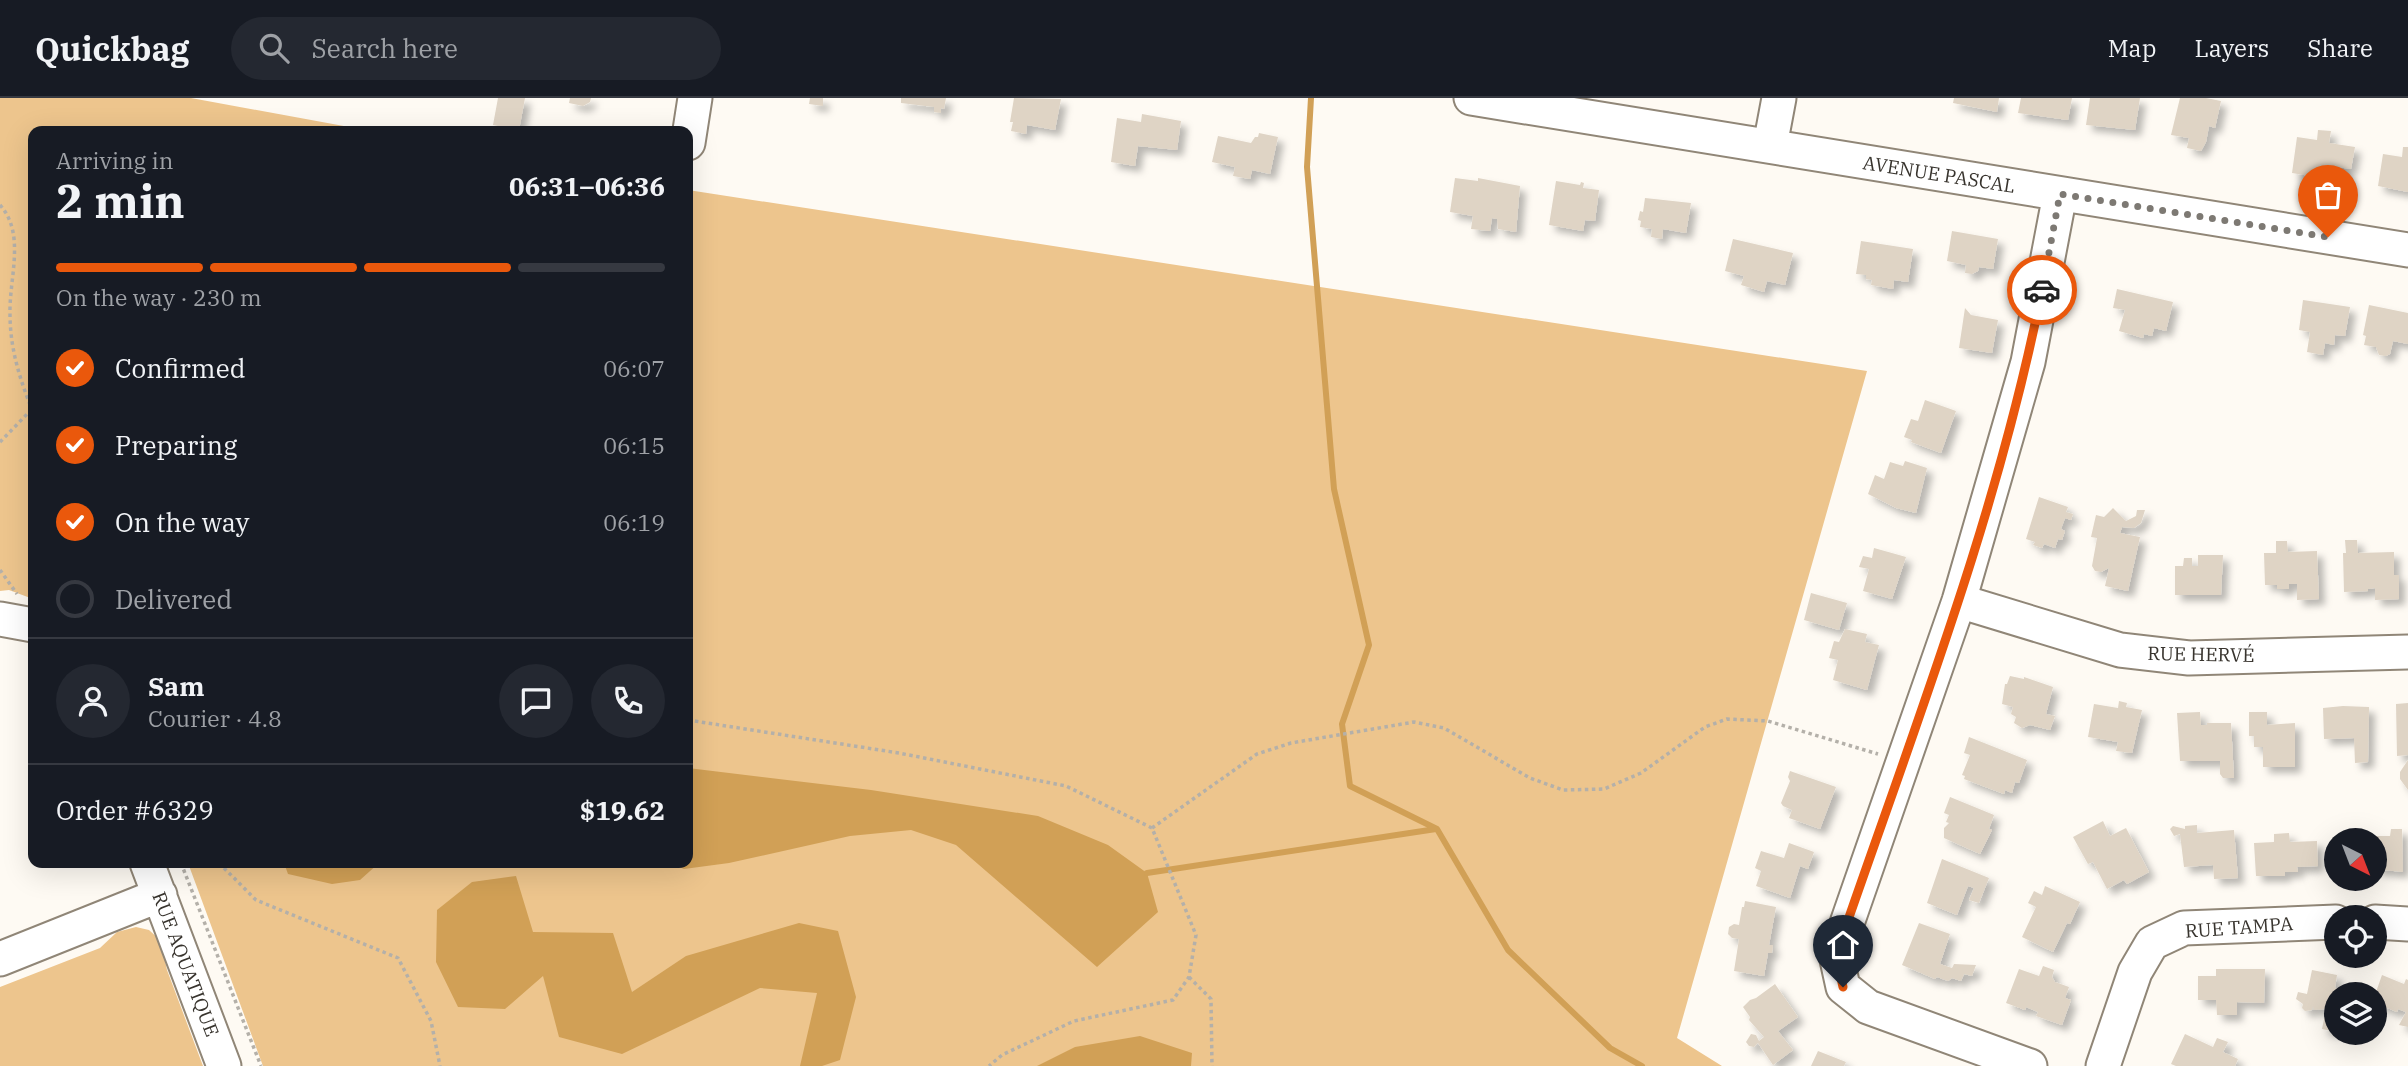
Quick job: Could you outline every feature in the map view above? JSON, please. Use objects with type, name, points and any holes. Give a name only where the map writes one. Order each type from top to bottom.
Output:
[{"type":"street","points":[[691,126],[695,98]]},
{"type":"street","name":"AVENUE PASCAL","points":[[1471,98],[2408,250]]},
{"type":"street","points":[[1770,146],[1779,98]]},
{"type":"street","points":[[2030,1066],[1868,1007],[1843,987],[1836,955],[1959,601],[2028,362],[2060,194]]},
{"type":"street","name":"RUE HERVÉ","points":[[1959,601],[2120,650],[2157,656],[2189,658],[2408,652]]},
{"type":"street","points":[[0,619],[28,624]]},
{"type":"street","name":"RUE AQUATIQUE","points":[[149,868],[224,1066]]},
{"type":"street","points":[[0,960],[160,895]]},
{"type":"street","name":"RUE TAMPA","points":[[2103,1066],[2136,972],[2152,943],[2184,928],[2324,922]]},
{"type":"street","points":[[2387,923],[2408,924]]},
{"type":"path","points":[[0,205],[15,231],[10,314],[15,364],[28,397]]},
{"type":"path","points":[[0,442],[28,415]]},
{"type":"path","points":[[1152,828],[1257,754],[1291,743],[1414,722],[1444,728],[1530,778],[1563,790],[1604,789],[1641,773],[1705,727],[1727,719],[1768,721],[1872,752],[1902,766]]},
{"type":"path","points":[[693,721],[899,753],[1066,786],[1152,828],[1196,935],[1189,977],[1173,1000],[1074,1021],[1002,1055],[989,1066]]},
{"type":"path","points":[[183,868],[261,1066]]},
{"type":"path","points":[[224,868],[256,900],[398,958],[431,1021],[440,1066]]},
{"type":"path","points":[[1189,977],[1211,999],[1212,1066]]},
{"type":"shaded area","points":[[0,98],[191,98],[344,126],[28,126],[28,597],[9,590],[0,591]]},
{"type":"shaded area","points":[[693,191],[1867,371],[1677,1038],[1722,1066],[263,1066],[190,868],[693,868]]},
{"type":"shaded area","points":[[693,769],[871,790],[1038,816],[1108,845],[1147,873],[1158,912],[1097,967],[956,845],[911,830],[850,836],[729,863],[693,868]]},
{"type":"shaded area","points":[[286,868],[373,868],[360,880],[332,884],[288,874]]},
{"type":"shaded area","points":[[516,876],[533,932],[613,933],[632,992],[686,956],[799,923],[838,931],[856,997],[840,1060],[822,1066],[800,1066],[817,993],[760,988],[622,1054],[559,1037],[543,976],[505,1009],[458,1007],[436,962],[437,910],[472,882]]},
{"type":"shaded area","points":[[136,927],[149,930],[161,941],[167,970],[203,1066],[0,1066],[0,987],[100,948],[117,932]]},
{"type":"shaded area","points":[[1140,1036],[1192,1053],[1191,1066],[1037,1066],[1075,1047]]},
{"type":"building","points":[[498,98],[525,98],[520,126],[493,125]]},
{"type":"building","points":[[570,98],[591,98],[590,102],[583,106],[569,103]]},
{"type":"building","points":[[810,98],[823,98],[823,106],[809,104]]},
{"type":"building","points":[[901,98],[946,98],[941,113],[934,112],[934,107],[901,103]]},
{"type":"building","points":[[1014,98],[1061,99],[1055,130],[1027,125],[1026,134],[1011,131]]},
{"type":"building","points":[[1954,98],[1999,98],[1997,112],[1953,103]]},
{"type":"building","points":[[2021,98],[2072,98],[2068,120],[2018,113]]},
{"type":"building","points":[[2090,98],[2140,98],[2135,130],[2086,125]]},
{"type":"building","points":[[2180,98],[2221,101],[2215,128],[2209,126],[2201,151],[2187,148],[2189,138],[2171,135]]},
{"type":"building","points":[[1142,114],[1181,121],[1177,150],[1138,146],[1135,166],[1111,162],[1117,118],[1141,122]]},
{"type":"building","points":[[2318,130],[2331,131],[2329,143],[2355,147],[2351,169],[2337,167],[2335,180],[2292,173],[2297,137],[2317,140]]},
{"type":"building","points":[[1259,133],[1278,137],[1270,174],[1252,170],[1250,179],[1233,176],[1235,167],[1212,162],[1218,136],[1251,143]]},
{"type":"building","points":[[2403,147],[2408,147],[2408,192],[2378,186],[2383,154],[2402,157]]},
{"type":"building","points":[[1455,178],[1478,181],[1478,178],[1520,186],[1516,232],[1498,229],[1497,219],[1492,218],[1490,231],[1471,229],[1473,216],[1450,212]]},
{"type":"building","points":[[1556,181],[1580,185],[1581,182],[1584,183],[1583,188],[1599,190],[1595,221],[1585,220],[1583,231],[1549,225]]},
{"type":"building","points":[[1645,198],[1691,203],[1686,233],[1663,229],[1662,239],[1651,237],[1652,229],[1640,227],[1641,221],[1638,220],[1640,211],[1643,212]]},
{"type":"building","points":[[1952,231],[1998,239],[1993,269],[1979,267],[1978,271],[1972,274],[1965,273],[1966,265],[1947,261]]},
{"type":"building","points":[[1733,239],[1793,253],[1785,285],[1767,281],[1764,292],[1741,285],[1744,276],[1725,271]]},
{"type":"building","points":[[1861,241],[1913,249],[1908,282],[1894,280],[1893,289],[1871,285],[1872,280],[1866,279],[1866,275],[1856,274]]},
{"type":"building","points":[[2117,289],[2173,302],[2166,331],[2154,328],[2152,336],[2144,334],[2143,338],[2119,331],[2125,310],[2113,308]]},
{"type":"building","points":[[2303,300],[2350,307],[2345,336],[2335,335],[2334,345],[2325,343],[2323,355],[2307,352],[2310,332],[2299,330]]},
{"type":"building","points":[[2369,305],[2408,313],[2408,344],[2393,341],[2390,354],[2386,356],[2379,355],[2376,347],[2364,345],[2366,336],[2363,335]]},
{"type":"building","points":[[1965,308],[1971,315],[1998,320],[1992,353],[1959,348]]},
{"type":"building","points":[[1925,400],[1956,411],[1941,453],[1904,437],[1911,419],[1918,421]]},
{"type":"building","points":[[1905,461],[1927,468],[1916,513],[1896,508],[1868,494],[1875,475],[1884,479],[1890,462],[1903,466]]},
{"type":"building","points":[[2039,497],[2068,507],[2066,512],[2073,514],[2071,520],[2065,518],[2061,529],[2065,531],[2062,540],[2058,539],[2055,548],[2044,544],[2042,548],[2026,539]]},
{"type":"building","points":[[2113,508],[2126,521],[2136,516],[2137,510],[2145,510],[2141,523],[2134,528],[2122,527],[2120,533],[2140,537],[2128,591],[2105,586],[2109,568],[2101,572],[2095,571],[2092,566],[2097,538],[2091,537],[2096,515],[2104,517]]},
{"type":"building","points":[[2345,540],[2357,540],[2358,553],[2394,552],[2394,575],[2399,575],[2399,599],[2375,600],[2375,588],[2344,592]]},
{"type":"building","points":[[2276,541],[2287,541],[2288,552],[2317,551],[2319,599],[2297,600],[2297,584],[2289,584],[2289,589],[2265,585],[2264,553],[2276,553]]},
{"type":"building","points":[[1874,548],[1906,557],[1892,599],[1863,591],[1869,569],[1859,567],[1863,556],[1872,558]]},
{"type":"building","points":[[2198,555],[2223,555],[2221,595],[2175,595],[2175,566],[2183,566],[2184,558],[2192,558],[2192,566],[2198,566]]},
{"type":"building","points":[[1811,593],[1847,603],[1839,630],[1804,620]]},
{"type":"building","points":[[1845,629],[1867,634],[1865,642],[1879,645],[1867,690],[1833,680],[1838,660],[1829,658],[1834,641],[1839,642]]},
{"type":"building","points":[[2010,676],[2024,677],[2053,687],[2046,714],[2055,716],[2050,730],[2030,725],[2022,728],[2014,723],[2016,717],[2011,714],[2013,707],[2002,704],[2005,684]]},
{"type":"building","points":[[2119,701],[2127,703],[2126,707],[2142,710],[2132,753],[2116,751],[2118,742],[2088,737],[2094,704],[2118,708]]},
{"type":"building","points":[[2408,703],[2408,755],[2397,756],[2396,704]]},
{"type":"building","points":[[2369,707],[2368,762],[2355,763],[2354,738],[2324,739],[2323,708]]},
{"type":"building","points":[[2200,712],[2201,725],[2231,723],[2234,778],[2223,778],[2220,774],[2220,761],[2180,761],[2177,713]]},
{"type":"building","points":[[2249,712],[2267,712],[2267,725],[2295,723],[2295,767],[2263,767],[2263,747],[2254,747],[2254,736],[2249,736]]},
{"type":"building","points":[[1969,737],[2027,760],[2019,783],[2015,782],[2012,793],[2005,790],[2004,794],[1964,779],[1965,776],[1962,775],[1970,755],[1964,753]]},
{"type":"building","points":[[2408,760],[2408,790],[2400,779],[2400,772]]},
{"type":"building","points":[[1790,771],[1836,787],[1820,829],[1789,818],[1792,810],[1781,803],[1790,781]]},
{"type":"building","points":[[1950,797],[1994,815],[1989,829],[1992,830],[1980,854],[1944,838],[1944,828],[1949,823],[1946,822],[1949,815],[1944,813]]},
{"type":"building","points":[[2103,821],[2110,836],[2126,828],[2149,872],[2127,884],[2124,880],[2107,889],[2093,862],[2088,864],[2073,837]]},
{"type":"building","points":[[2197,825],[2197,833],[2234,830],[2238,878],[2214,879],[2213,865],[2184,867],[2180,834],[2174,836],[2170,829],[2173,826],[2185,829],[2185,826]]},
{"type":"building","points":[[2391,829],[2402,829],[2403,872],[2387,870],[2387,836],[2390,836]]},
{"type":"building","points":[[2289,833],[2290,842],[2317,841],[2318,866],[2297,867],[2298,872],[2285,872],[2285,876],[2256,876],[2254,843],[2274,842],[2274,834]]},
{"type":"building","points":[[1789,843],[1814,852],[1808,869],[1800,866],[1790,898],[1756,886],[1761,871],[1755,868],[1761,851],[1784,858]]},
{"type":"building","points":[[1942,859],[1989,878],[1979,903],[1969,900],[1974,888],[1968,886],[1957,915],[1927,903]]},
{"type":"building","points":[[2045,886],[2080,902],[2053,952],[2022,937],[2036,907],[2028,903],[2034,891],[2042,895]]},
{"type":"building","points":[[1745,901],[1776,907],[1769,945],[1773,945],[1772,953],[1768,953],[1764,976],[1734,971],[1739,939],[1728,934],[1729,927],[1739,925]]},
{"type":"building","points":[[1919,923],[1950,934],[1940,964],[1952,968],[1954,964],[1976,965],[1972,976],[1964,974],[1961,981],[1952,978],[1948,981],[1937,977],[1935,979],[1902,965]]},
{"type":"building","points":[[2043,966],[2054,970],[2052,977],[2055,982],[2069,987],[2065,998],[2071,1000],[2062,1025],[2036,1016],[2038,1012],[2026,1007],[2025,1010],[2006,1003],[2019,969],[2039,976]]},
{"type":"building","points":[[2216,969],[2265,969],[2264,1003],[2237,1002],[2237,1015],[2217,1015],[2216,1000],[2198,1000],[2198,976],[2216,976]]},
{"type":"building","points":[[2312,970],[2337,975],[2336,982],[2324,982],[2324,1009],[2314,1010],[2313,1006],[2312,1010],[2305,1011],[2303,1004],[2296,999],[2298,992],[2307,994]]},
{"type":"building","points":[[2382,975],[2404,984],[2406,979],[2408,980],[2408,1027],[2399,1025],[2406,1012],[2387,1008],[2387,982],[2380,982]]},
{"type":"building","points":[[1775,984],[1798,1017],[1778,1031],[1793,1050],[1773,1065],[1758,1043],[1754,1047],[1746,1042],[1751,1034],[1756,1035],[1759,1041],[1764,1037],[1749,1020],[1750,1017],[1743,1007]]},
{"type":"building","points":[[2185,1034],[2213,1047],[2217,1038],[2228,1042],[2223,1052],[2238,1059],[2235,1066],[2171,1064]]},
{"type":"building","points":[[1818,1051],[1846,1062],[1844,1066],[1811,1066]]},
{"type":"waterway","points":[[1311,98],[1307,167],[1334,489],[1369,645],[1342,724],[1350,786],[1437,829],[1508,950],[1610,1048],[1642,1066]]},
{"type":"waterway","points":[[1147,873],[1436,829]]},
{"type":"way so far","points":[[2042,290],[2060,194],[2328,237]]},
{"type":"route","points":[[1843,987],[1836,955],[1959,601],[2028,362],[2042,290]]}]
